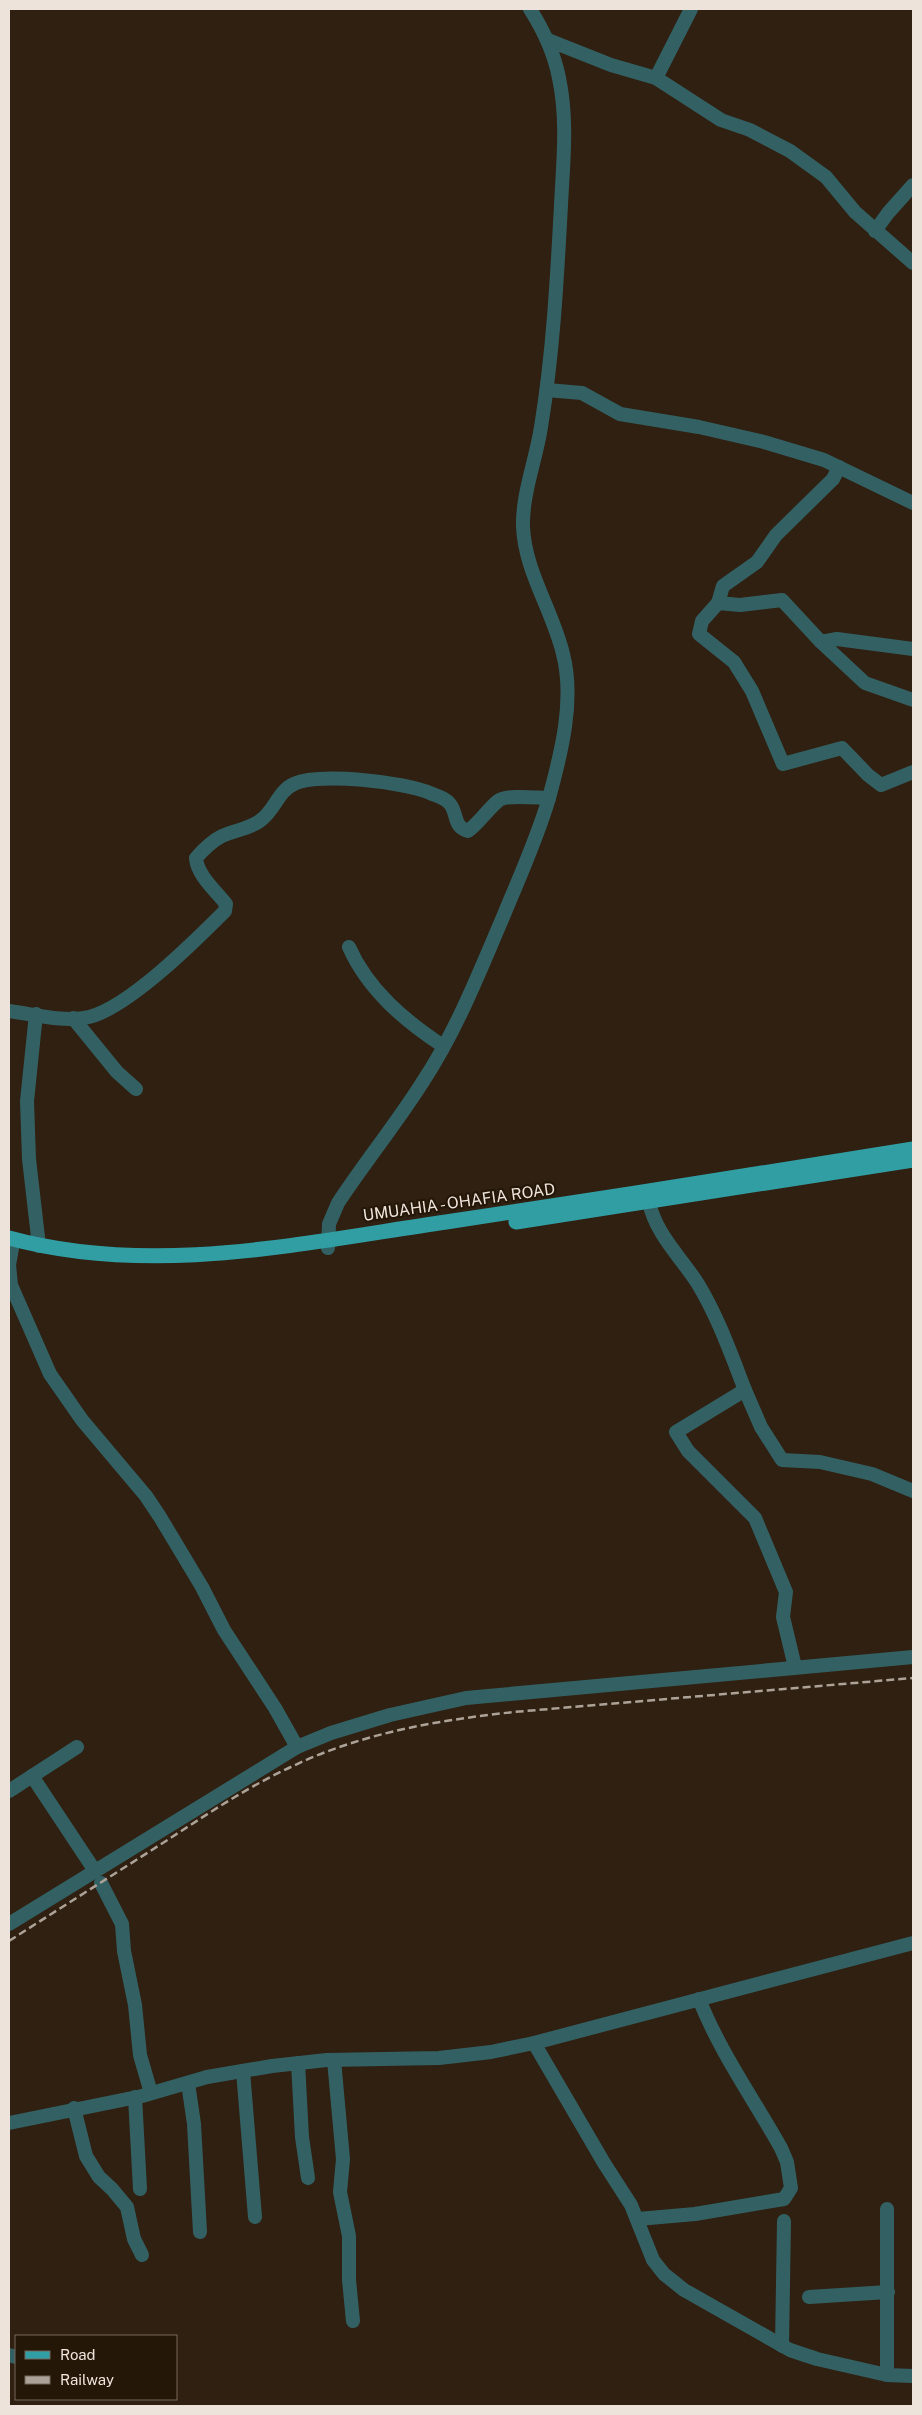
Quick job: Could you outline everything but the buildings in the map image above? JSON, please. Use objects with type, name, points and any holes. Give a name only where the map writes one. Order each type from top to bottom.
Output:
[{"type":"main road","name":"UMUAHIA - OHAFIA ROAD","points":[[10,1244],[96,1262],[181,1266],[913,1149]]},
{"type":"main road","name":"UMUAHIA - OHAFIA ROAD","points":[[10,1244],[105,1254],[174,1257],[210,1255],[328,1244],[650,1202],[913,1160]]},
{"type":"street","points":[[328,1244],[329,1224],[338,1203],[423,1082],[477,977],[536,836],[549,798],[566,718],[567,681],[563,654],[533,573],[523,527],[525,503],[538,447],[547,390],[556,301],[564,160],[564,114],[560,80],[548,40],[530,9]]},
{"type":"street","points":[[656,78],[692,9]]},
{"type":"street","points":[[548,40],[612,65],[656,78],[721,120],[772,141],[811,165],[826,177],[855,212],[913,263]]},
{"type":"street","points":[[875,231],[913,185]]},
{"type":"street","points":[[547,390],[582,393],[620,414],[764,442],[824,460],[913,503]]},
{"type":"street","points":[[839,467],[833,479],[776,535],[757,562],[723,586],[718,603],[702,621],[699,634],[734,662],[752,691],[783,764],[842,748],[868,775],[881,785],[913,772]]},
{"type":"street","points":[[718,603],[740,605],[782,600],[821,642],[865,683],[913,700]]},
{"type":"street","points":[[821,642],[837,639],[913,649]]},
{"type":"street","points":[[9,1011],[62,1018],[89,1017],[118,1004],[178,957],[225,911],[226,904],[203,875],[196,864],[196,858],[220,837],[262,820],[282,792],[294,783],[321,778],[389,784],[427,792],[446,800],[452,805],[456,823],[461,829],[468,831],[486,816],[499,800],[507,798],[549,798]]},
{"type":"street","points":[[349,947],[366,975],[399,1014],[443,1046]]},
{"type":"street","points":[[36,1014],[27,1102],[29,1159],[39,1246]]},
{"type":"street","points":[[73,1018],[117,1072],[136,1089]]},
{"type":"street","points":[[650,1202],[653,1220],[698,1284],[726,1340],[761,1427],[782,1460],[820,1462],[872,1474],[913,1490]]},
{"type":"street","points":[[10,1244],[9,1266],[12,1285],[50,1374],[82,1420],[146,1496],[202,1587],[224,1630],[275,1708],[297,1747]]},
{"type":"street","points":[[745,1390],[676,1432],[688,1451],[755,1518],[786,1592],[783,1617],[795,1667]]},
{"type":"street","points":[[9,1924],[98,1877],[297,1747],[331,1733],[390,1715],[466,1698],[625,1685],[913,1657]]},
{"type":"street","points":[[9,1791],[77,1747]]},
{"type":"street","points":[[32,1776],[98,1877],[122,1924],[124,1951],[135,2004],[140,2055],[151,2093]]},
{"type":"street","points":[[9,2123],[74,2108],[135,2097],[188,2082],[243,2071],[334,2060],[439,2058],[491,2052],[534,2043],[913,1942]]},
{"type":"street","points":[[638,2218],[695,2214],[784,2199],[791,2188],[787,2162],[781,2148],[708,2023],[699,1999]]},
{"type":"street","points":[[534,2043],[638,2218],[653,2260],[664,2274],[684,2290],[782,2346],[817,2359],[887,2375],[913,2376]]},
{"type":"street","points":[[334,2060],[342,2159],[340,2192],[349,2236],[349,2280],[353,2321]]},
{"type":"street","points":[[298,2063],[302,2137],[308,2178]]},
{"type":"street","points":[[243,2071],[255,2217]]},
{"type":"street","points":[[188,2082],[194,2124],[200,2232]]},
{"type":"street","points":[[135,2097],[140,2189]]},
{"type":"street","points":[[74,2108],[86,2156],[99,2177],[112,2189],[127,2208],[134,2239],[142,2255]]},
{"type":"street","points":[[887,2209],[887,2375]]},
{"type":"street","points":[[782,2346],[784,2221]]},
{"type":"street","points":[[809,2297],[888,2292]]},
{"type":"railway","points":[[9,1941],[261,1782],[319,1755],[373,1737],[429,1724],[514,1712],[913,1678]]}]
